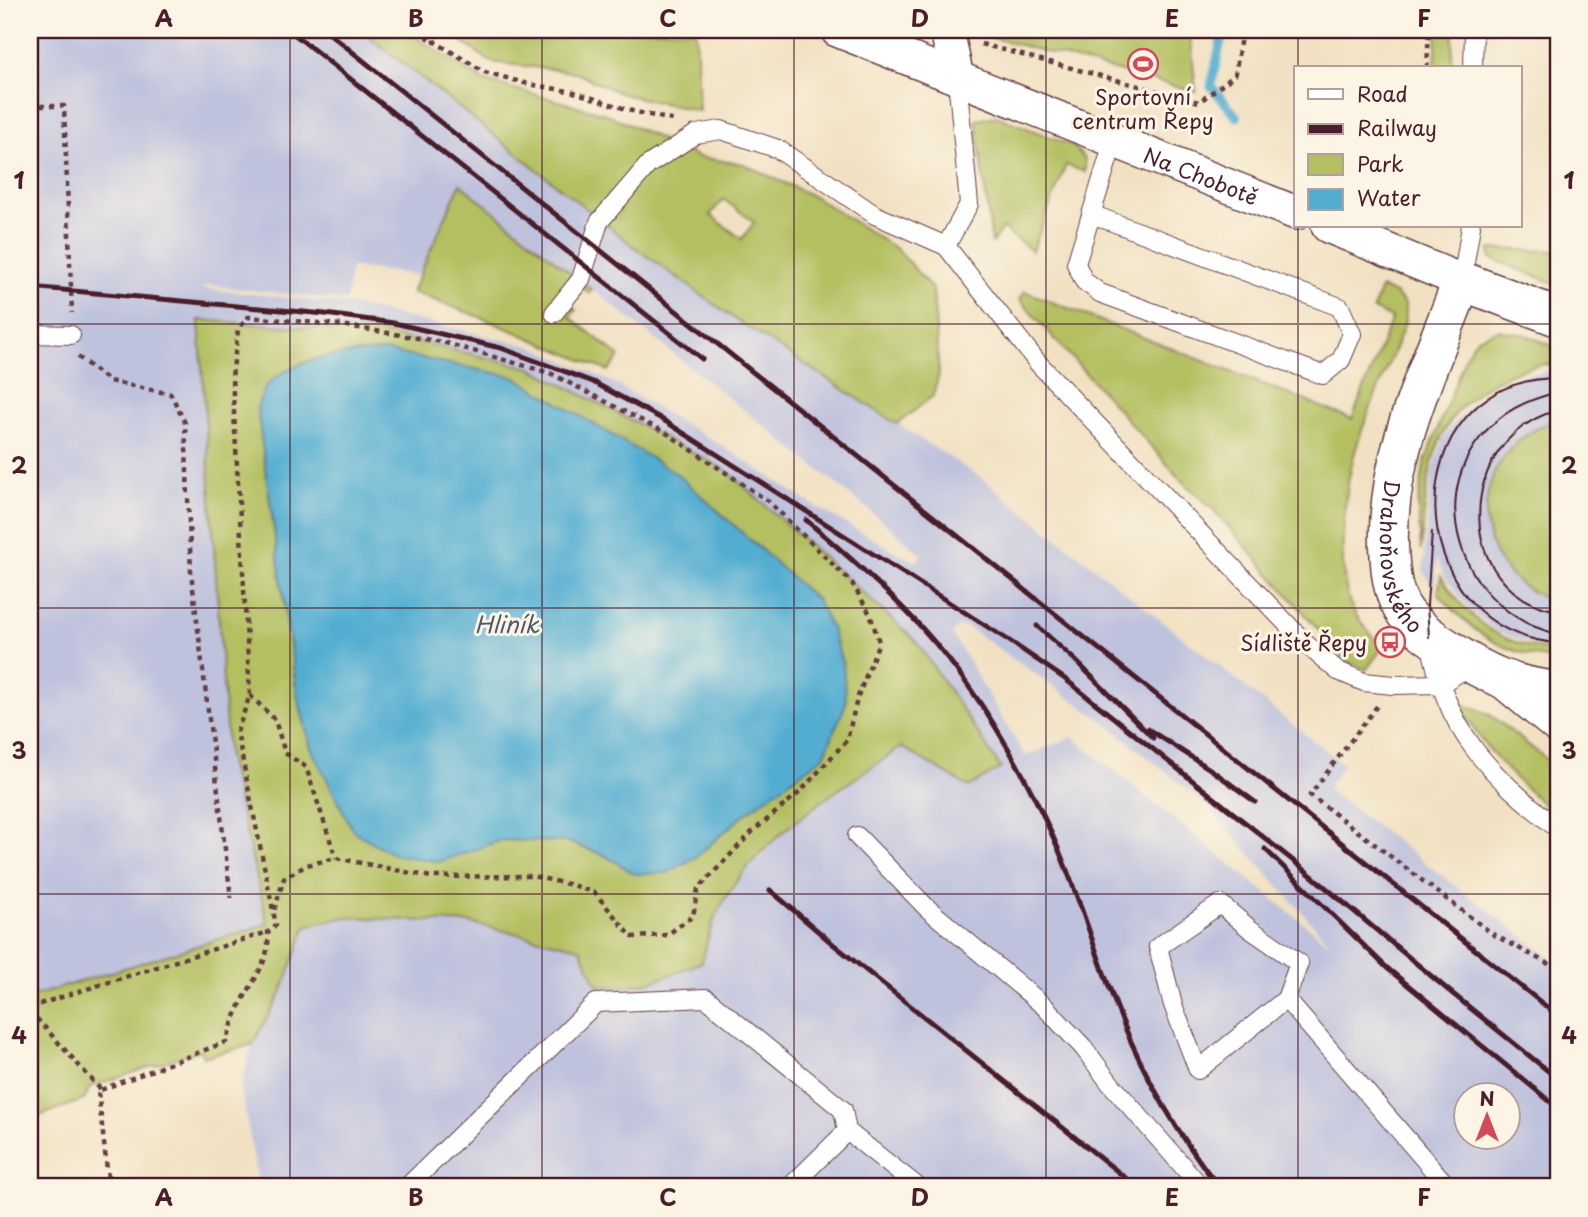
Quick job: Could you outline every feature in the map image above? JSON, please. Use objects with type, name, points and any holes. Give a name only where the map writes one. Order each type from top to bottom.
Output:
[{"type":"street","name":"Na Chobotě","points":[[837,30],[1294,212]]},
{"type":"street","points":[[957,78],[958,36]]},
{"type":"street","points":[[1333,228],[1558,317]]},
{"type":"street","name":"Drahoňovského","points":[[1462,281],[1403,436],[1392,486],[1389,534],[1394,589],[1403,609],[1429,637],[1486,672],[1558,727]]},
{"type":"street","points":[[1486,672],[1558,691]]},
{"type":"lane","points":[[1473,66],[1474,30]]},
{"type":"lane","points":[[946,246],[969,204],[957,78]]},
{"type":"lane","points":[[554,313],[581,279],[599,222],[648,164],[696,134],[721,130],[778,149],[875,215],[946,246],[1038,363],[1307,645],[1338,671],[1364,682],[1393,685],[1440,684],[1486,672]]},
{"type":"lane","points":[[1091,214],[1340,307],[1352,334],[1340,359],[1323,375],[1100,293],[1084,281],[1076,264],[1091,214],[1114,140]]},
{"type":"lane","points":[[1462,281],[1471,228]]},
{"type":"lane","points":[[30,334],[71,335]]},
{"type":"lane","points":[[1429,637],[1440,684],[1452,715],[1467,740],[1485,764],[1509,788],[1558,829]]},
{"type":"lane","points":[[856,836],[927,908],[1044,1006],[1083,1047],[1110,1083],[1201,1187]]},
{"type":"lane","points":[[1220,904],[1299,963],[1286,999],[1198,1070],[1173,1005],[1158,947],[1220,904]]},
{"type":"lane","points":[[407,1187],[596,1003],[706,998],[843,1110],[847,1132],[918,1187]]},
{"type":"lane","points":[[1286,999],[1448,1187]]},
{"type":"lane","points":[[790,1187],[847,1132]]},
{"type":"path","points":[[418,30],[485,72],[528,84],[574,92],[632,111],[721,130]]},
{"type":"path","points":[[431,30],[435,42]]},
{"type":"path","points":[[958,36],[1199,102],[1235,75],[1242,30]]},
{"type":"path","points":[[1427,66],[1429,30]]},
{"type":"path","points":[[30,106],[64,106],[73,291],[71,352],[109,381],[171,394],[185,423],[191,572],[231,898]]},
{"type":"path","points":[[101,1090],[30,1009],[268,932],[276,925],[237,732],[250,695],[232,377],[238,330],[248,317],[341,325],[442,342],[550,373],[668,434],[768,500],[852,583],[870,614],[879,642],[857,699],[847,740],[800,792],[751,833],[698,888],[693,916],[667,934],[632,937],[596,893],[572,885],[532,876],[431,877],[336,858],[307,864],[284,878],[274,911]]},
{"type":"path","points":[[1393,685],[1310,795],[1494,934],[1558,969]]},
{"type":"path","points":[[250,695],[275,720],[285,753],[306,766],[336,858]]},
{"type":"path","points":[[109,1187],[98,1091],[226,1042],[238,1008],[262,967],[269,946],[268,932]]},
{"type":"shaded area","points":[[30,30],[361,30],[636,248],[735,319],[980,477],[1343,764],[1327,789],[1558,963],[1558,1187],[259,1187],[241,1088],[252,1045],[281,993],[306,926],[346,917],[470,923],[581,948],[617,989],[661,979],[702,961],[713,922],[733,885],[787,828],[901,747],[969,787],[916,641],[726,470],[531,368],[200,320],[228,757],[268,924],[30,997]],"holes":[[[461,184],[922,555],[914,562],[816,507],[719,444],[612,382],[534,347],[358,306],[199,288],[210,285],[346,301],[351,267],[419,275]],[[958,626],[967,627],[1106,723],[1206,805],[1333,947],[1072,737],[1025,756],[952,634]]]},
{"type":"shaded area","points":[[1558,370],[1558,420],[1536,428],[1513,444],[1502,457],[1487,489],[1558,602],[1558,647],[1533,645],[1497,631],[1470,610],[1444,575],[1437,559],[1434,588],[1423,571],[1431,477],[1442,440],[1472,403],[1502,384],[1520,376]]},
{"type":"green space","points":[[361,30],[405,30],[483,80],[609,115],[698,157],[743,164],[815,197],[898,250],[933,290],[939,374],[933,396],[897,424],[735,319],[636,248]],"holes":[[[723,199],[754,222],[742,239],[710,215]]]},
{"type":"green space","points":[[445,30],[696,30],[699,111],[622,94],[574,72],[491,62]]},
{"type":"green space","name":"Sportovní centrum Řepy","points":[[986,30],[1190,30],[1196,92],[986,36]]},
{"type":"green space","points":[[1437,30],[1453,30],[1452,66],[1435,66]]},
{"type":"green space","points":[[996,116],[1073,146],[1085,159],[1085,172],[1066,165],[1032,251],[1002,228],[992,243],[976,120]]},
{"type":"green space","points":[[460,184],[592,290],[589,293],[582,288],[569,305],[576,310],[570,317],[620,357],[608,371],[485,319],[412,292]]},
{"type":"green space","points":[[1490,249],[1558,251],[1558,285],[1490,258]]},
{"type":"green space","points":[[1381,288],[1396,294],[1405,304],[1405,322],[1353,459],[1346,502],[1343,550],[1347,593],[1353,610],[1383,647],[1366,670],[1346,661],[1212,508],[1184,483],[1020,300],[1024,291],[1352,419],[1392,318],[1373,309]]},
{"type":"green space","points":[[199,320],[381,333],[531,368],[726,470],[916,641],[1001,768],[969,787],[901,747],[795,822],[748,866],[729,892],[714,920],[702,962],[638,984],[611,987],[597,985],[580,948],[470,923],[346,917],[306,926],[281,993],[252,1045],[203,1057],[200,1050],[90,1087],[84,1100],[30,1119],[30,997],[268,924],[228,757]],"holes":[[[257,408],[791,578],[817,600],[746,813],[696,857],[635,874],[606,856],[568,842],[502,840],[311,748],[297,694]]]},
{"type":"green space","points":[[1498,330],[1526,335],[1558,348],[1558,364],[1534,366],[1503,377],[1473,396],[1456,413],[1444,432],[1429,476],[1421,550],[1418,504],[1424,465],[1466,355],[1477,338]]},
{"type":"green space","points":[[1558,420],[1558,602],[1527,589],[1505,568],[1491,542],[1486,513],[1490,484],[1503,458],[1526,435]]},
{"type":"green space","points":[[1441,576],[1464,607],[1489,629],[1520,644],[1558,651],[1558,659],[1522,653],[1477,631],[1438,593]]},
{"type":"green space","points":[[1459,703],[1490,715],[1558,768],[1558,816],[1502,765],[1479,736]]},
{"type":"water","name":"Hliník","points":[[386,351],[515,377],[676,473],[817,600],[831,628],[843,665],[846,703],[824,756],[746,813],[696,857],[667,873],[635,874],[606,856],[568,842],[502,840],[439,862],[393,854],[353,831],[311,748],[297,694],[257,408],[267,385],[295,366],[324,357]]},
{"type":"waterway","points":[[1228,30],[1221,41],[1211,86],[1237,117]]},
{"type":"tram line","points":[[1558,378],[1504,389],[1465,418],[1443,459],[1435,506],[1443,554],[1467,597],[1505,628],[1558,643]]},
{"type":"tram line","points":[[1558,392],[1506,413],[1474,446],[1460,477],[1455,510],[1460,543],[1474,574],[1495,601],[1524,621],[1558,634]]},
{"type":"tram line","points":[[1558,410],[1524,426],[1499,451],[1484,481],[1479,514],[1484,547],[1499,576],[1523,598],[1558,611]]},
{"type":"tram line","points":[[1429,637],[1427,605],[1432,532]]},
{"type":"railway","points":[[289,30],[702,359]]},
{"type":"railway","points":[[325,30],[1558,1016]]},
{"type":"railway","points":[[30,287],[325,314],[394,323],[501,348],[593,382],[660,418],[1065,679],[1306,871],[1558,1079]]},
{"type":"railway","points":[[806,520],[881,586],[928,634],[990,717],[1024,777],[1054,839],[1112,996],[1141,1063],[1190,1148],[1219,1187]]},
{"type":"railway","points":[[1037,626],[1153,738]]},
{"type":"railway","points":[[1148,729],[1255,802]]},
{"type":"railway","points":[[1265,849],[1387,968],[1558,1108]]},
{"type":"railway","points":[[770,890],[833,944],[1137,1187]]},
{"type":"place","name":"Sportovní centrum Řepy","points":[[1143,64]]},
{"type":"place","name":"Sídliště Řepy","points":[[1390,642]]}]
